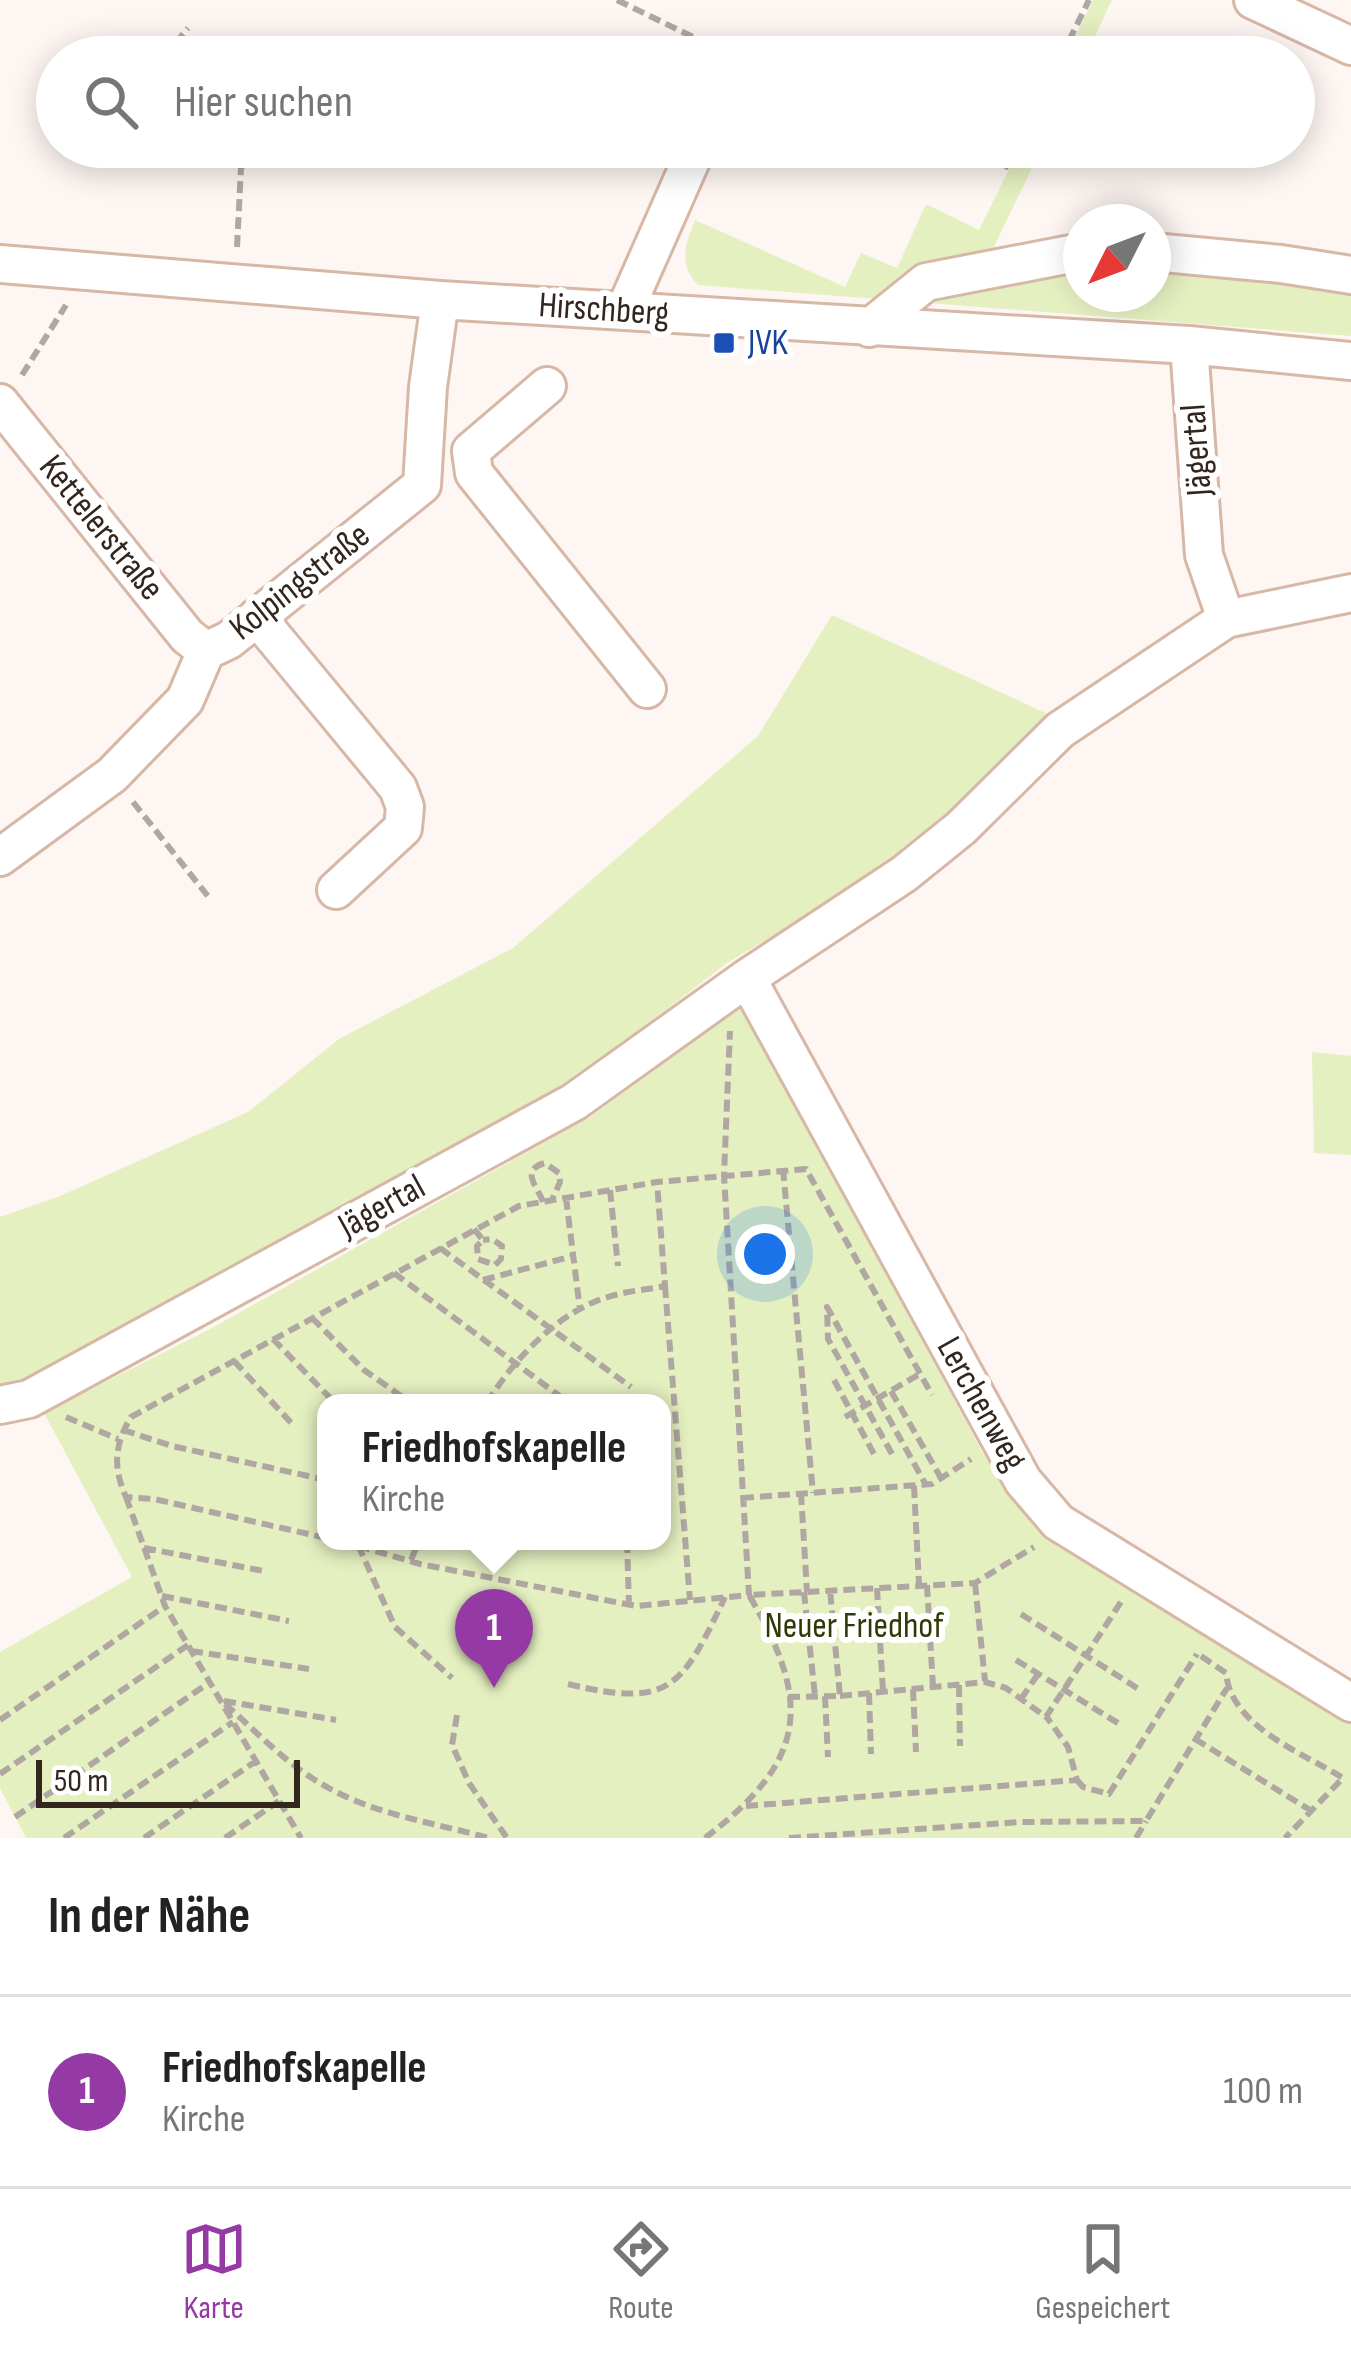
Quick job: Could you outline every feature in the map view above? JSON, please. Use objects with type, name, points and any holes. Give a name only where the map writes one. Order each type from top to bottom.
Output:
[{"type":"street","points":[[1253,0],[1351,46]]},
{"type":"street","points":[[625,310],[688,168]]},
{"type":"street","points":[[1171,254],[1281,263],[1351,275]]},
{"type":"street","points":[[868,328],[926,282],[1063,255]]},
{"type":"street","name":"Hirschberg","points":[[0,264],[440,300],[1189,345],[1351,361]]},
{"type":"street","name":"Kolpingstraße","points":[[0,857],[112,775],[185,700],[206,651],[229,640],[422,485],[440,300]]},
{"type":"street","name":"Jägertal","points":[[14,1402],[574,1102],[904,874],[961,828],[1060,730],[1226,620],[1204,554],[1189,345]]},
{"type":"street","points":[[547,386],[471,451],[474,473],[646,689]]},
{"type":"street","points":[[428,398],[481,442]]},
{"type":"street","name":"Kettelerstraße","points":[[0,402],[188,636],[206,651]]},
{"type":"street","points":[[1226,620],[1346,593]]},
{"type":"street","points":[[257,617],[398,788],[405,807],[403,828],[336,890]]},
{"type":"street","name":"Lerchenweg","points":[[739,984],[1023,1481],[1058,1522],[1351,1702]]},
{"type":"path","points":[[617,0],[694,36]]},
{"type":"path","points":[[1071,36],[1089,0]]},
{"type":"path","points":[[181,36],[188,28]]},
{"type":"path","points":[[235,283],[241,168]]},
{"type":"path","points":[[0,402],[31,365],[86,271]]},
{"type":"path","points":[[112,775],[211,900]]},
{"type":"path","points":[[706,1838],[766,1783],[783,1756],[791,1723],[772,1634],[749,1595],[742,1498],[724,1175],[739,984]]},
{"type":"path","points":[[545,1163],[559,1173],[560,1183],[548,1201],[531,1181],[531,1173],[545,1163]]},
{"type":"path","points":[[783,1169],[813,1493]]},
{"type":"path","points":[[302,1838],[165,1606],[117,1476],[118,1439],[131,1417],[519,1206],[657,1182],[783,1169],[806,1169],[937,1404]]},
{"type":"path","points":[[657,1182],[690,1601]]},
{"type":"path","points":[[610,1190],[618,1266]]},
{"type":"path","points":[[566,1198],[580,1310]]},
{"type":"path","points":[[474,1229],[482,1240]]},
{"type":"path","points":[[492,1239],[502,1246],[501,1259],[495,1264],[478,1259],[477,1246],[482,1240],[492,1239]]},
{"type":"path","points":[[440,1248],[631,1387]]},
{"type":"path","points":[[483,1280],[573,1256]]},
{"type":"path","points":[[394,1273],[556,1394]]},
{"type":"path","points":[[494,1394],[515,1365],[580,1310],[605,1297],[664,1286]]},
{"type":"path","points":[[892,1454],[828,1339],[827,1307],[926,1484]]},
{"type":"path","points":[[312,1318],[364,1370],[398,1394]]},
{"type":"path","points":[[273,1339],[326,1394]]},
{"type":"path","points":[[234,1361],[295,1426]]},
{"type":"path","points":[[849,1415],[920,1374]]},
{"type":"path","points":[[834,1380],[874,1454]]},
{"type":"path","points":[[891,1391],[941,1478]]},
{"type":"path","points":[[123,1430],[172,1447],[317,1478]]},
{"type":"path","points":[[742,1498],[926,1484],[971,1459],[980,1475]]},
{"type":"path","points":[[914,1486],[933,1687]]},
{"type":"path","points":[[800,1493],[814,1696]]},
{"type":"path","points":[[126,1497],[154,1499],[317,1536]]},
{"type":"path","points":[[375,1550],[629,1605],[974,1583],[1037,1546]]},
{"type":"path","points":[[144,1548],[264,1571]]},
{"type":"path","points":[[360,1550],[394,1627],[452,1678]]},
{"type":"path","points":[[411,1561],[415,1550]]},
{"type":"path","points":[[627,1550],[629,1605]]},
{"type":"path","points":[[974,1583],[985,1682]]},
{"type":"path","points":[[877,1588],[883,1692]]},
{"type":"path","points":[[830,1590],[840,1696]]},
{"type":"path","points":[[1046,1716],[1121,1602],[1104,1591]]},
{"type":"path","points":[[162,1596],[289,1621]]},
{"type":"path","points":[[568,1684],[631,1697],[674,1681],[688,1668],[725,1597]]},
{"type":"path","points":[[0,1720],[165,1606]]},
{"type":"path","points":[[1021,1614],[1140,1690]]},
{"type":"path","points":[[0,1774],[190,1648],[309,1670]]},
{"type":"path","points":[[788,1697],[985,1682],[1006,1688],[1046,1716],[1068,1748],[1076,1780],[1083,1787],[1109,1794],[1197,1654],[1226,1673],[1227,1688],[1248,1720],[1343,1778],[1285,1838]]},
{"type":"path","points":[[1016,1660],[1121,1725]]},
{"type":"path","points":[[1021,1699],[1038,1674]]},
{"type":"path","points":[[15,1817],[210,1682]]},
{"type":"path","points":[[958,1685],[960,1747]]},
{"type":"path","points":[[1136,1838],[1227,1688]]},
{"type":"path","points":[[913,1689],[916,1752]]},
{"type":"path","points":[[869,1693],[871,1754]]},
{"type":"path","points":[[825,1696],[827,1757]]},
{"type":"path","points":[[220,1700],[336,1720]]},
{"type":"path","points":[[220,1700],[269,1746],[325,1786],[364,1805],[489,1838]]},
{"type":"path","points":[[458,1715],[452,1745],[469,1783],[507,1838]]},
{"type":"path","points":[[64,1838],[233,1722]]},
{"type":"path","points":[[1196,1739],[1311,1810]]},
{"type":"path","points":[[145,1838],[256,1761]]},
{"type":"path","points":[[745,1806],[1076,1780]]},
{"type":"path","points":[[225,1838],[280,1801]]},
{"type":"path","points":[[789,1838],[1021,1822],[1146,1821]]},
{"type":"green space","points":[[1093,0],[1112,0],[1095,36],[1075,36]]},
{"type":"green space","points":[[1010,168],[1032,168],[990,255],[1063,245],[1063,312],[1171,312],[1171,235],[1351,255],[1351,336],[698,285],[688,270],[686,246],[695,220],[845,287],[861,253],[897,268],[926,204],[979,230]]},
{"type":"green space","points":[[832,615],[1050,715],[911,853],[727,963],[538,1108],[20,1389],[0,1393],[0,1217],[60,1196],[248,1112],[339,1039],[513,948],[758,736]]},
{"type":"green space","name":"Neuer Friedhof","points":[[741,1006],[983,1453],[1055,1538],[1351,1710],[1351,1838],[26,1838],[0,1788],[0,1652],[132,1577],[44,1413],[210,1329],[590,1117]]},
{"type":"green space","points":[[1312,1052],[1351,1056],[1351,1155],[1314,1153]]},
{"type":"place","name":"JVK","points":[[724,343]]},
{"type":"place","name":"Friedhofskapelle","points":[[494,1688]]}]
